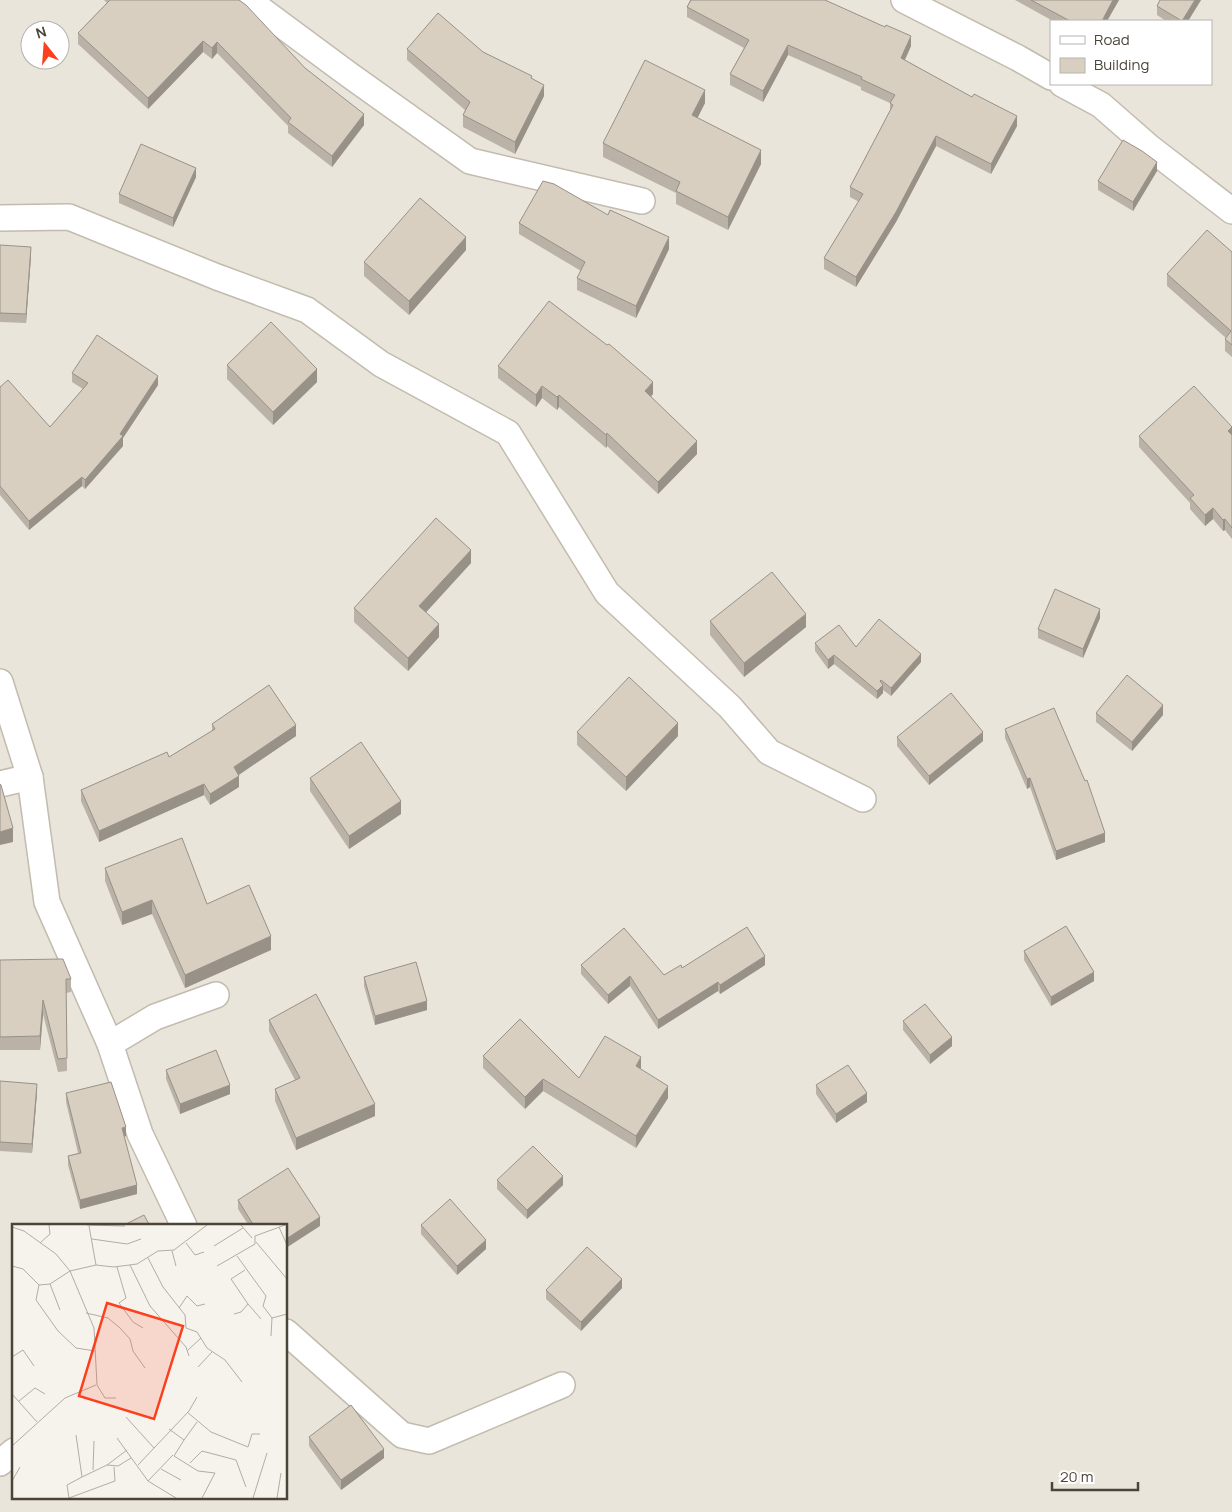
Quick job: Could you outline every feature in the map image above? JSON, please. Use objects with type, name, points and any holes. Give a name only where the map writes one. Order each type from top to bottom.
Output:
[{"type":"street","points":[[248,0],[470,161],[642,201]]},
{"type":"street","points":[[904,0],[1050,76]]},
{"type":"street","points":[[1064,85],[1101,105],[1149,147],[1232,211]]},
{"type":"street","points":[[0,218],[69,217],[200,270],[307,310],[382,364],[508,433],[608,593],[730,707],[769,752],[862,799]]},
{"type":"street","points":[[0,682],[30,777],[47,902],[110,1044],[140,1134],[183,1224]]},
{"type":"street","points":[[0,784],[30,777]]},
{"type":"street","points":[[110,1044],[155,1017],[216,995]]},
{"type":"street","points":[[288,1334],[402,1435],[429,1441],[562,1386]]},
{"type":"street","points":[[0,1463],[12,1453]]},
{"type":"shaded area","points":[[0,0],[1232,0],[1232,1512],[0,1512]]},
{"type":"building","points":[[110,0],[239,0],[246,5],[305,68],[364,114],[332,156],[288,122],[291,118],[217,42],[212,48],[203,41],[148,98],[78,33]]},
{"type":"building","points":[[691,0],[825,0],[885,27],[886,25],[911,36],[901,58],[972,97],[974,94],[1017,116],[991,164],[936,136],[896,212],[856,277],[824,258],[863,194],[850,187],[893,105],[890,103],[895,95],[861,79],[862,77],[788,45],[763,91],[730,74],[749,40],[687,7]]},
{"type":"building","points":[[1031,0],[1113,0],[1103,20],[1068,20]]},
{"type":"building","points":[[1160,0],[1195,0],[1183,20],[1157,6]]},
{"type":"building","points":[[438,13],[483,52],[532,76],[531,78],[544,85],[515,142],[463,115],[470,102],[407,49]]},
{"type":"building","points":[[645,60],[705,90],[692,115],[761,150],[728,217],[676,191],[680,182],[603,143]]},
{"type":"building","points":[[1123,140],[1157,162],[1133,202],[1098,181]]},
{"type":"building","points":[[141,144],[196,168],[173,218],[119,194]]},
{"type":"building","points":[[543,181],[554,184],[608,215],[610,210],[669,237],[636,306],[577,278],[585,262],[519,223]]},
{"type":"building","points":[[420,198],[466,237],[409,301],[364,262]]},
{"type":"building","points":[[1207,230],[1232,252],[1232,345],[1225,339],[1231,331],[1167,274]]},
{"type":"building","points":[[0,245],[31,247],[26,314],[0,313]]},
{"type":"building","points":[[549,301],[607,345],[609,344],[653,382],[645,391],[697,441],[658,482],[607,433],[606,435],[559,395],[557,397],[542,386],[536,395],[498,366]]},
{"type":"building","points":[[271,322],[317,369],[273,412],[227,365]]},
{"type":"building","points":[[97,335],[158,376],[120,434],[123,436],[85,480],[82,477],[29,521],[0,486],[0,387],[8,380],[50,427],[88,383],[72,373]]},
{"type":"building","points":[[1194,386],[1232,427],[1228,431],[1232,435],[1232,528],[1213,508],[1205,515],[1190,498],[1194,495],[1139,436]]},
{"type":"building","points":[[436,518],[471,550],[419,606],[439,624],[408,658],[354,608]]},
{"type":"building","points":[[772,572],[806,614],[744,663],[710,621]]},
{"type":"building","points":[[1055,589],[1100,609],[1083,649],[1038,629]]},
{"type":"building","points":[[879,619],[921,654],[891,688],[881,680],[883,685],[877,691],[834,655],[828,660],[815,643],[839,625],[856,647]]},
{"type":"building","points":[[1127,675],[1163,705],[1132,742],[1096,713]]},
{"type":"building","points":[[629,677],[678,723],[626,777],[577,732]]},
{"type":"building","points":[[269,685],[296,725],[234,767],[239,776],[210,794],[204,784],[99,831],[81,790],[167,752],[169,757],[215,729],[212,724]]},
{"type":"building","points":[[951,693],[983,732],[929,776],[897,737]]},
{"type":"building","points":[[1054,708],[1085,781],[1087,780],[1105,833],[1056,851],[1030,778],[1027,779],[1005,729]]},
{"type":"building","points":[[361,742],[401,801],[349,836],[310,778]]},
{"type":"building","points":[[0,784],[13,828],[0,832]]},
{"type":"building","points":[[182,838],[207,904],[249,885],[271,936],[185,975],[152,900],[122,912],[105,868]]},
{"type":"building","points":[[1066,926],[1094,972],[1051,997],[1024,951]]},
{"type":"building","points":[[747,927],[765,956],[720,985],[718,982],[658,1020],[630,976],[608,995],[581,965],[624,928],[664,975],[681,965],[682,968]]},
{"type":"building","points":[[63,959],[71,979],[66,979],[67,1058],[58,1059],[43,1000],[40,1036],[0,1037],[0,960]]},
{"type":"building","points":[[416,962],[427,1001],[375,1016],[364,977]]},
{"type":"building","points":[[316,994],[375,1104],[296,1138],[275,1089],[300,1078],[269,1020]]},
{"type":"building","points":[[925,1004],[952,1037],[930,1055],[903,1021]]},
{"type":"building","points":[[520,1019],[579,1078],[605,1036],[641,1057],[636,1066],[668,1086],[636,1136],[543,1079],[525,1097],[483,1056]]},
{"type":"building","points":[[216,1050],[230,1085],[180,1104],[166,1070]]},
{"type":"building","points":[[848,1065],[867,1093],[836,1114],[816,1085]]},
{"type":"building","points":[[0,1081],[37,1084],[32,1144],[0,1142]]},
{"type":"building","points":[[111,1082],[126,1127],[122,1128],[137,1185],[80,1200],[68,1156],[81,1153],[66,1093]]},
{"type":"building","points":[[533,1146],[563,1176],[527,1210],[497,1180]]},
{"type":"building","points":[[288,1168],[320,1217],[288,1238],[288,1224],[253,1224],[238,1200]]},
{"type":"building","points":[[450,1199],[486,1240],[457,1266],[421,1225]]},
{"type":"building","points":[[144,1215],[149,1224],[126,1224]]},
{"type":"building","points":[[587,1247],[622,1279],[581,1322],[546,1290]]},
{"type":"building","points":[[351,1405],[384,1449],[341,1480],[309,1437]]}]
